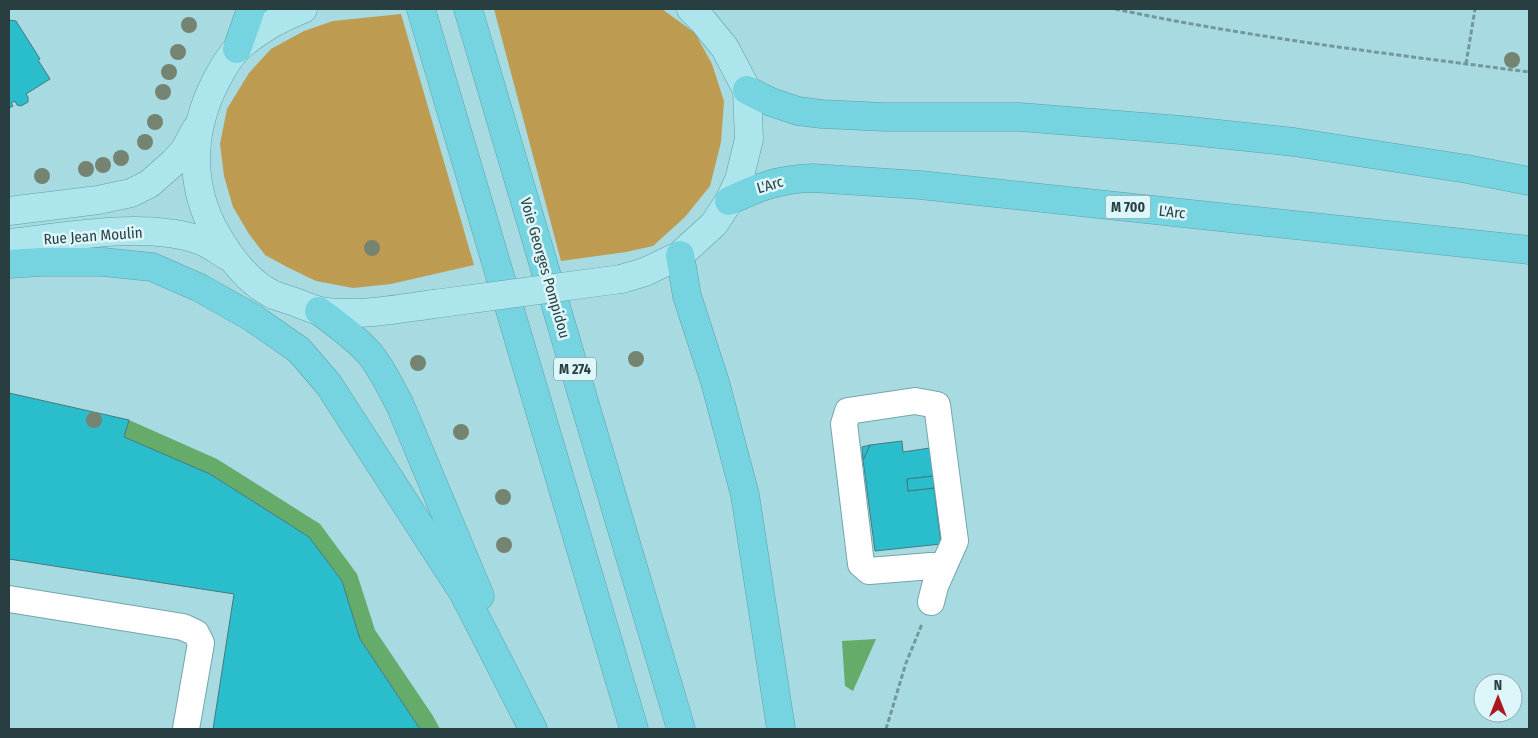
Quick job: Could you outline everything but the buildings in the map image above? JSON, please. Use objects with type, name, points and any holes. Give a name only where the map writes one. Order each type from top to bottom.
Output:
[{"type":"highway","points":[[237,49],[251,9]]},
{"type":"highway","name":"M 274","points":[[421,9],[634,729]]},
{"type":"highway","name":"Voie Georges Pompidou","points":[[468,9],[681,729]]},
{"type":"highway","points":[[746,90],[771,102],[798,111],[822,114],[886,117],[1020,117],[1181,130],[1294,142],[1529,181]]},
{"type":"highway","name":"L'Arc","points":[[729,201],[754,189],[778,182],[797,178],[813,178],[920,185],[1529,250]]},
{"type":"highway","points":[[680,255],[687,296],[723,410],[745,495],[781,729]]},
{"type":"highway","points":[[9,264],[102,262],[152,267],[200,288],[253,318],[299,350],[329,385],[464,594],[532,729]]},
{"type":"highway","points":[[319,311],[371,355],[387,380],[400,405],[537,729]]},
{"type":"main road","points":[[9,210],[98,200],[131,193],[149,184],[184,151],[200,121],[209,95],[220,74],[237,49],[265,28],[302,9]]},
{"type":"main road","points":[[200,121],[195,166],[205,214],[232,259],[249,277],[273,294],[319,311],[374,312],[621,279],[645,272],[680,255],[714,224],[729,201],[739,180],[749,139],[746,90],[725,48],[691,9]]},
{"type":"main road","points":[[720,9],[725,48]]},
{"type":"main road","name":"Rue Jean Moulin","points":[[9,243],[86,234],[145,231],[168,233],[198,240],[232,259]]},
{"type":"street","points":[[931,602],[935,586],[955,541],[937,405],[915,400],[848,411],[844,424],[861,564],[869,571],[931,566],[943,567]]},
{"type":"street","points":[[9,598],[183,627],[196,633],[201,643],[186,729]]},
{"type":"path","points":[[1115,9],[1174,22],[1350,50],[1529,72]]},
{"type":"path","points":[[1466,64],[1475,9]]},
{"type":"path","points":[[886,729],[906,663],[931,602]]},
{"type":"shaded area","points":[[494,9],[662,9],[695,33],[712,64],[724,101],[721,142],[710,186],[685,217],[653,246],[626,252],[561,261]]},
{"type":"shaded area","points":[[401,14],[474,265],[391,284],[353,288],[316,281],[265,255],[249,234],[233,207],[224,176],[220,144],[227,109],[249,73],[271,49],[304,31],[333,21]]},
{"type":"shaded area","points":[[129,420],[217,459],[320,524],[357,574],[375,630],[440,729],[420,729],[360,639],[342,581],[309,537],[210,474],[124,437]]},
{"type":"shaded area","points":[[876,639],[853,691],[845,686],[842,641]]}]
